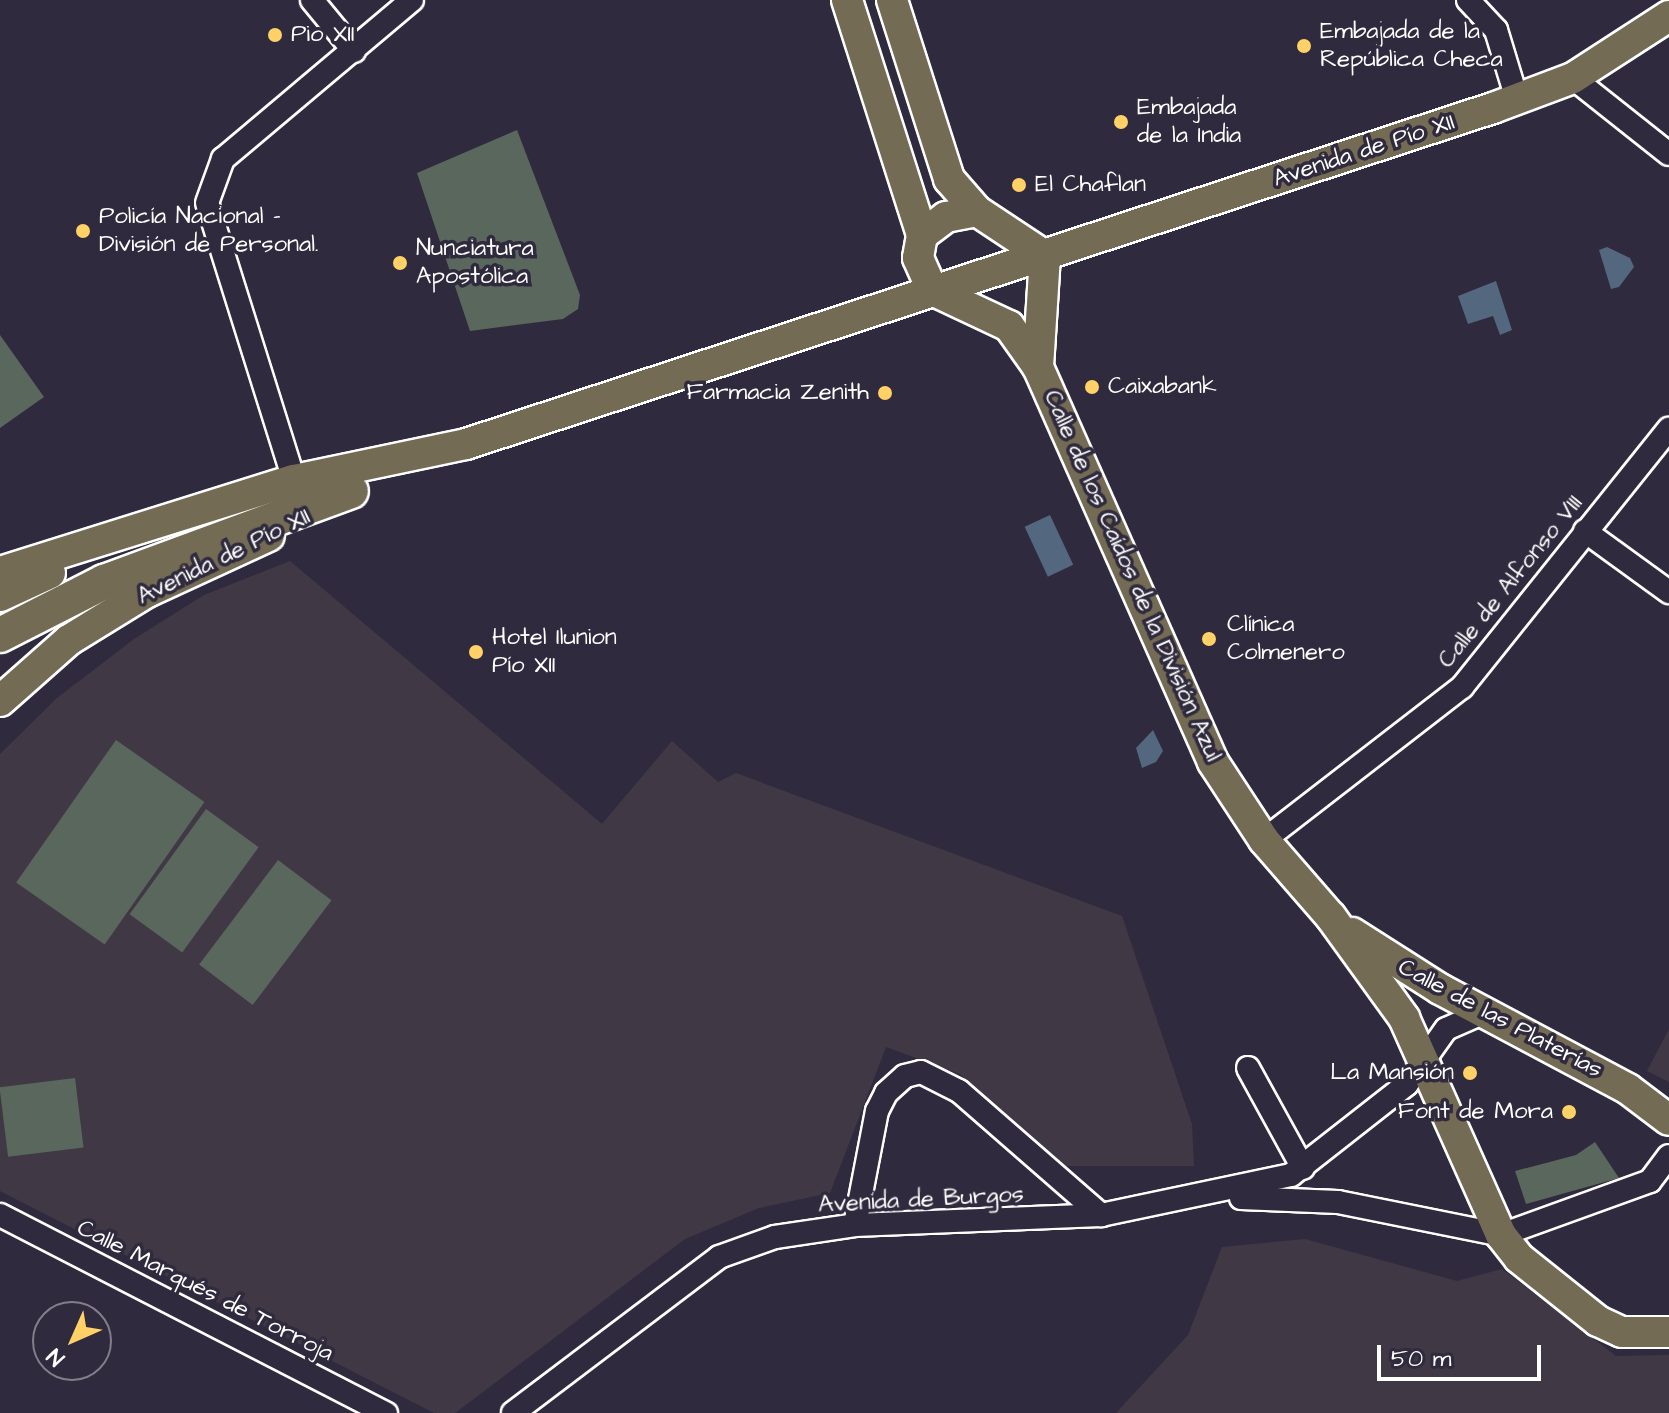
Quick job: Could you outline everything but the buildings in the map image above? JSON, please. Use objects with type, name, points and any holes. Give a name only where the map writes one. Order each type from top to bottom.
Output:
[{"type":"highway","points":[[0,635],[104,582],[351,491]]},
{"type":"main road","points":[[847,0],[922,235],[918,258],[932,290],[1024,321],[1045,256],[977,211],[949,179],[892,0]]},
{"type":"main road","name":"Avenida de Pío XII","points":[[0,701],[69,640],[147,592],[278,532],[351,491],[466,444],[1517,99],[1573,78],[1669,16]]},
{"type":"main road","points":[[922,235],[946,217],[977,211]]},
{"type":"main road","name":"Calle de los Caídos de la División Azul","points":[[1024,321],[1038,367],[1213,762],[1264,840],[1331,917],[1404,1018],[1424,1056],[1501,1235],[1519,1258],[1598,1321],[1622,1332],[1669,1332]]},
{"type":"main road","name":"Avenida de Pío XII","points":[[0,572],[169,522],[294,480],[466,444]]},
{"type":"main road","name":"Avenida de Pío XII","points":[[0,596],[169,522]]},
{"type":"main road","name":"Calle de las Platerías","points":[[1331,917],[1408,971],[1628,1089],[1669,1120]]},
{"type":"street","points":[[312,0],[354,51]]},
{"type":"street","points":[[294,480],[233,297],[207,203],[223,159],[412,0]]},
{"type":"street","points":[[1468,0],[1496,30],[1517,99]]},
{"type":"street","points":[[1573,78],[1669,154]]},
{"type":"street","name":"Calle de Alfonso VIII","points":[[1264,840],[1462,687],[1669,429]]},
{"type":"street","points":[[1585,531],[1669,592]]},
{"type":"street","points":[[1195,1199],[1303,1168],[1400,1090],[1446,1029],[1485,1012]]},
{"type":"street","points":[[1248,1068],[1303,1168]]},
{"type":"street","points":[[855,1225],[877,1111],[886,1093],[905,1076],[921,1072],[959,1091],[1101,1215]]},
{"type":"street","points":[[1195,1199],[1338,1202],[1501,1235],[1650,1181],[1669,1156]]},
{"type":"street","name":"Avenida de Burgos","points":[[513,1413],[719,1257],[775,1237],[855,1225],[1101,1215],[1195,1199]]},
{"type":"street","name":"Calle Marqués de Torroja","points":[[0,1215],[386,1413]]},
{"type":"shaded area","points":[[290,561],[602,824],[672,741],[718,782],[736,773],[1122,916],[1192,1124],[1194,1166],[1065,1166],[960,1074],[886,1047],[830,1193],[759,1208],[685,1239],[455,1413],[434,1413],[0,1191],[0,754],[57,698],[134,639],[204,595]]},
{"type":"shaded area","points":[[1669,1029],[1669,1082],[1647,1071]]},
{"type":"shaded area","points":[[1305,1239],[1457,1281],[1502,1269],[1616,1356],[1669,1355],[1669,1413],[1116,1413],[1188,1335],[1222,1247]]},
{"type":"green space","points":[[517,130],[580,295],[578,309],[563,319],[470,331],[417,173]]},
{"type":"green space","points":[[0,335],[44,397],[0,428]]},
{"type":"green space","points":[[116,740],[204,802],[105,944],[16,883]]},
{"type":"green space","points":[[206,809],[259,847],[182,952],[130,914]]},
{"type":"green space","points":[[278,860],[332,900],[253,1005],[199,965]]},
{"type":"green space","points":[[75,1078],[84,1147],[8,1157],[0,1087]]},
{"type":"green space","points":[[1595,1142],[1619,1178],[1526,1204],[1515,1171],[1576,1155]]},
{"type":"water","points":[[1607,247],[1630,258],[1634,267],[1619,287],[1611,289],[1599,250]]},
{"type":"water","points":[[1496,281],[1512,330],[1500,335],[1493,316],[1468,324],[1458,296]]},
{"type":"water","points":[[1050,515],[1073,565],[1048,577],[1025,527]]},
{"type":"water","points":[[1153,730],[1163,751],[1156,762],[1142,768],[1136,748]]},
{"type":"place","name":"Pio XII","points":[[275,35]]},
{"type":"place","name":"Embajada de la República Checa","points":[[1304,46]]},
{"type":"place","name":"Embajada de la India","points":[[1121,122]]},
{"type":"place","name":"El Chaflan","points":[[1019,185]]},
{"type":"place","name":"Policía Nacional - División de Personal.","points":[[83,231]]},
{"type":"place","name":"Nunciatura Apostólica","points":[[400,263]]},
{"type":"place","name":"Caixabank","points":[[1092,387]]},
{"type":"place","name":"Farmacia Zenith","points":[[885,393]]},
{"type":"place","name":"Clínica Colmenero","points":[[1209,639]]},
{"type":"place","name":"Hotel Ilunion Pío XII","points":[[476,652]]},
{"type":"place","name":"La Mansión","points":[[1470,1073]]},
{"type":"place","name":"Font de Mora","points":[[1569,1112]]}]
